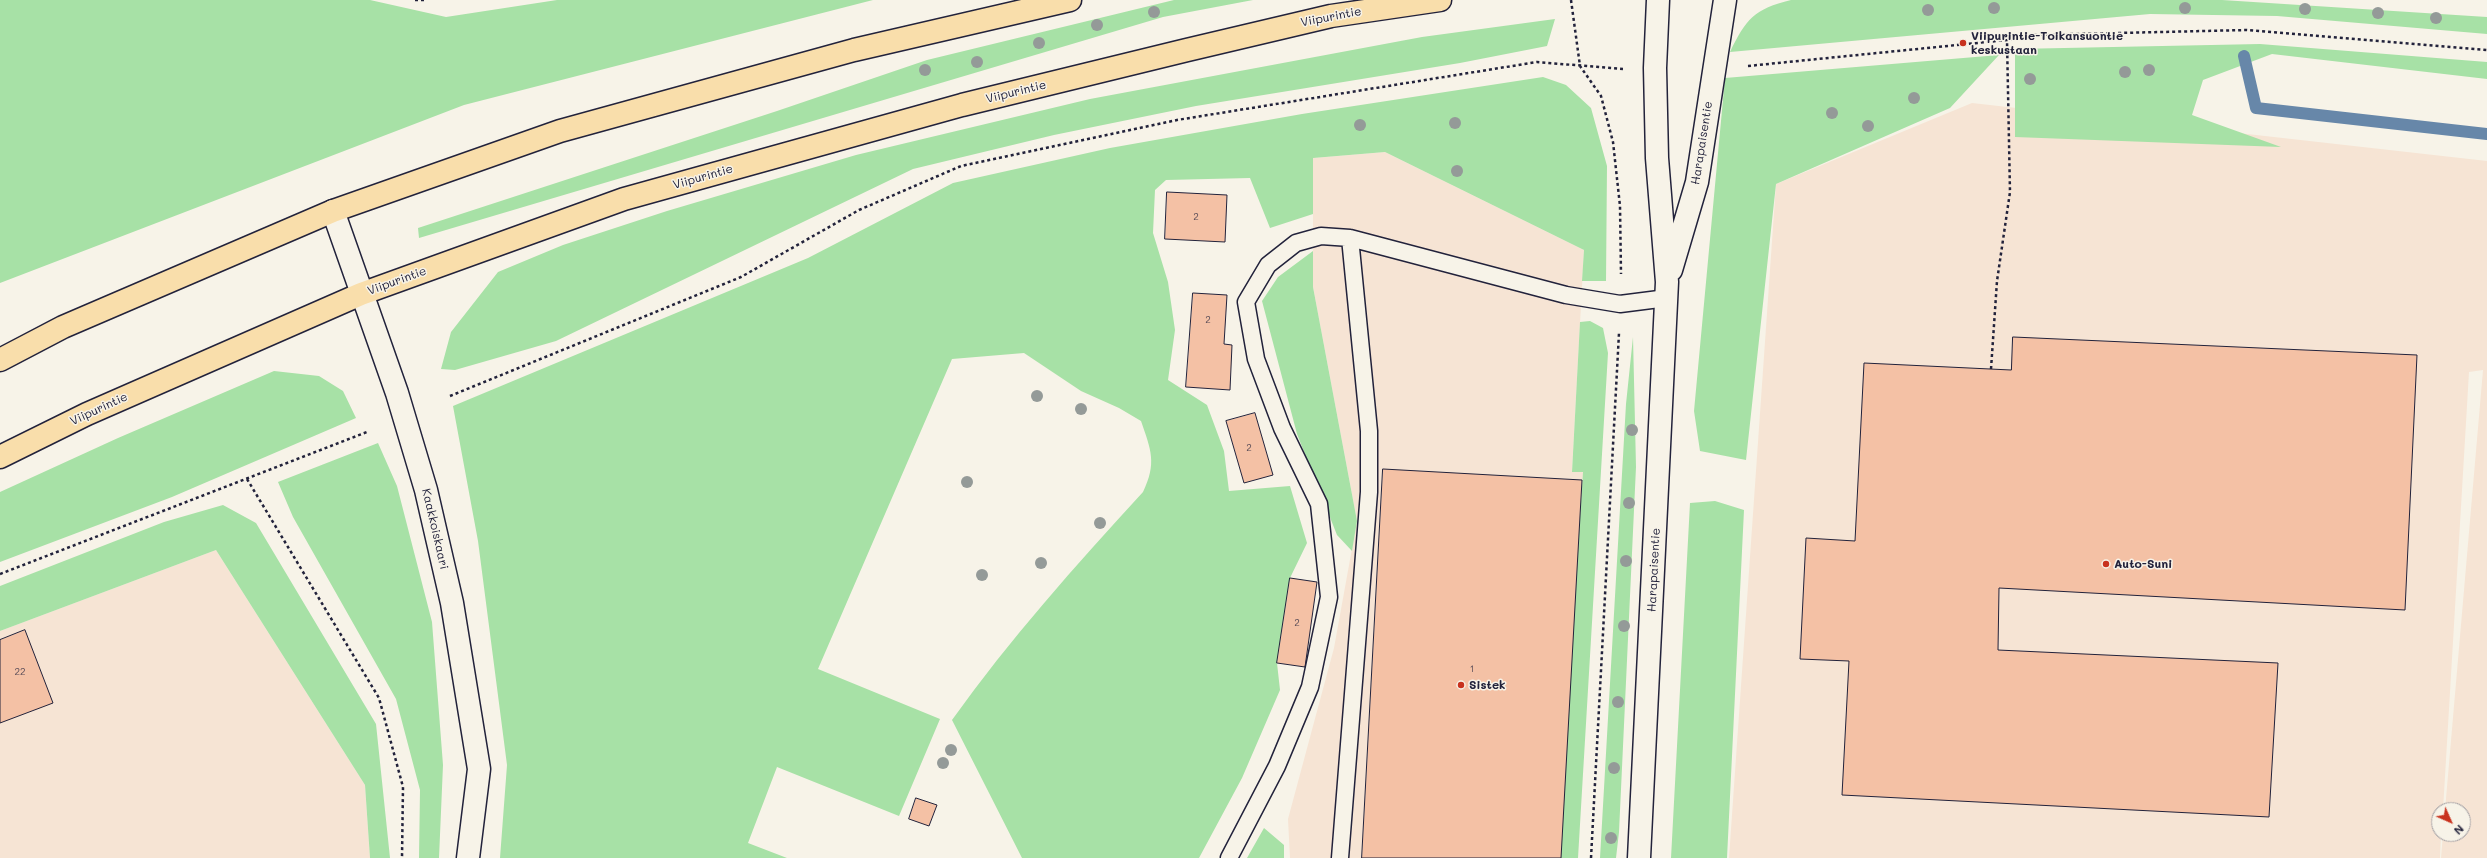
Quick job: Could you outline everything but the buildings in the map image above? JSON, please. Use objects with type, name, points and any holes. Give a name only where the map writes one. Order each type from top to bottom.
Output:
[{"type":"main road","points":[[0,360],[62,327],[333,211],[560,131],[854,50],[1070,0]]},
{"type":"main road","name":"Viipurintie","points":[[0,457],[87,414],[361,294],[624,199],[962,105],[1331,16],[1440,0]]},
{"type":"main road","name":"Harapaisentie","points":[[1639,858],[1667,290],[1657,158],[1655,68],[1658,0]]},
{"type":"main road","name":"Harapaisentie","points":[[1667,290],[1697,182],[1724,0]]},
{"type":"main road","name":"Kaakkoiskaari","points":[[333,211],[397,393],[426,490],[452,603],[479,769],[468,858]]},
{"type":"lane","points":[[1229,858],[1277,766],[1310,687],[1329,597],[1319,504],[1282,428],[1256,359],[1246,302],[1268,265],[1296,243],[1321,236],[1350,238],[1566,295],[1620,304],[1667,290]]},
{"type":"lane","points":[[1340,858],[1369,492],[1369,432],[1350,238]]},
{"type":"path","points":[[415,0],[425,0]]},
{"type":"path","points":[[1571,0],[1580,66],[1601,96],[1613,142],[1620,206],[1620,304],[1591,858]]},
{"type":"path","points":[[1714,67],[1760,65],[2007,40],[2032,35],[2247,30],[2487,50]]},
{"type":"path","points":[[1990,369],[1997,281],[2010,192],[2007,40]]},
{"type":"path","points":[[450,396],[741,276],[859,210],[961,166],[1177,120],[1537,62],[1616,70],[1655,68]]},
{"type":"path","points":[[0,574],[368,432]]},
{"type":"path","points":[[247,479],[378,698],[404,787],[402,858]]},
{"type":"shaded area","points":[[1972,103],[2487,161],[2487,858],[2441,858],[2442,842],[2471,842],[2471,802],[2446,802],[2483,370],[2469,372],[2443,802],[2431,802],[2431,842],[2441,842],[2440,858],[1729,858],[1776,184]]},
{"type":"shaded area","points":[[1385,152],[1584,250],[1572,471],[1583,472],[1557,858],[1290,858],[1288,819],[1334,648],[1357,521],[1313,287],[1313,158]]},
{"type":"shaded area","points":[[216,550],[365,785],[370,858],[0,858],[0,631]]},
{"type":"green space","points":[[0,0],[370,0],[446,17],[557,0],[873,0],[464,105],[0,283]]},
{"type":"green space","points":[[1174,0],[1253,0],[1163,17],[419,238],[418,228],[777,111],[927,60]]},
{"type":"green space","points":[[1791,0],[2222,0],[2487,17],[2487,34],[2277,16],[2150,14],[1730,52],[1741,31],[1753,17],[1768,7]]},
{"type":"green space","points":[[1555,19],[1547,46],[1460,63],[1196,106],[1054,135],[913,169],[556,341],[455,370],[441,369],[451,332],[498,272],[563,245],[667,211],[856,155],[1090,99],[1422,37]]},
{"type":"green space","points":[[2260,44],[2487,62],[2487,79],[2272,54],[2203,80],[2192,115],[2281,147],[2015,137],[2015,49]]},
{"type":"green space","points":[[1999,55],[1950,108],[1776,184],[1746,460],[1700,451],[1694,411],[1725,78]]},
{"type":"green space","points":[[1543,77],[1566,85],[1591,108],[1607,166],[1606,281],[1582,281],[1584,250],[1385,152],[1313,158],[1313,214],[1270,228],[1250,178],[1166,180],[1155,190],[1153,233],[1168,282],[1175,330],[1168,380],[1207,405],[1224,451],[1229,491],[1290,486],[1307,543],[1290,578],[1277,663],[1280,690],[1242,778],[1199,858],[1022,858],[952,720],[974,690],[1044,603],[1143,492],[1150,473],[1150,449],[1141,421],[1119,408],[1081,391],[1024,353],[952,359],[818,669],[940,719],[899,816],[777,767],[748,843],[787,858],[500,858],[507,765],[478,541],[453,406],[808,258],[953,183],[1110,148],[1302,114]]},
{"type":"green space","points":[[1313,251],[1313,287],[1357,521],[1352,551],[1337,535],[1297,434],[1262,301],[1278,277]]},
{"type":"green space","points":[[1590,321],[1603,328],[1608,353],[1578,858],[1557,858],[1583,472],[1572,472],[1580,322]]},
{"type":"green space","points":[[1633,337],[1636,467],[1619,832],[1616,858],[1600,858],[1626,404]]},
{"type":"green space","points":[[274,371],[319,376],[343,391],[356,418],[172,497],[0,562],[0,492],[118,438]]},
{"type":"green space","points":[[378,443],[397,486],[432,622],[443,765],[439,858],[419,858],[420,790],[396,699],[293,517],[278,482]]},
{"type":"green space","points":[[1715,501],[1744,510],[1727,858],[1671,858],[1690,503]]},
{"type":"green space","points":[[223,505],[256,523],[376,724],[390,858],[370,858],[365,785],[216,550],[0,631],[0,586],[164,522]]},
{"type":"green space","points":[[1264,828],[1284,845],[1284,858],[1247,858]]},
{"type":"waterway","points":[[2244,56],[2256,108],[2487,134]]},
{"type":"place","name":"Viipurintie-Toikansuontie keskustaan","points":[[1963,43]]},
{"type":"place","name":"Auto-Suni","points":[[2106,564]]},
{"type":"place","name":"Sistek","points":[[1461,685]]}]
